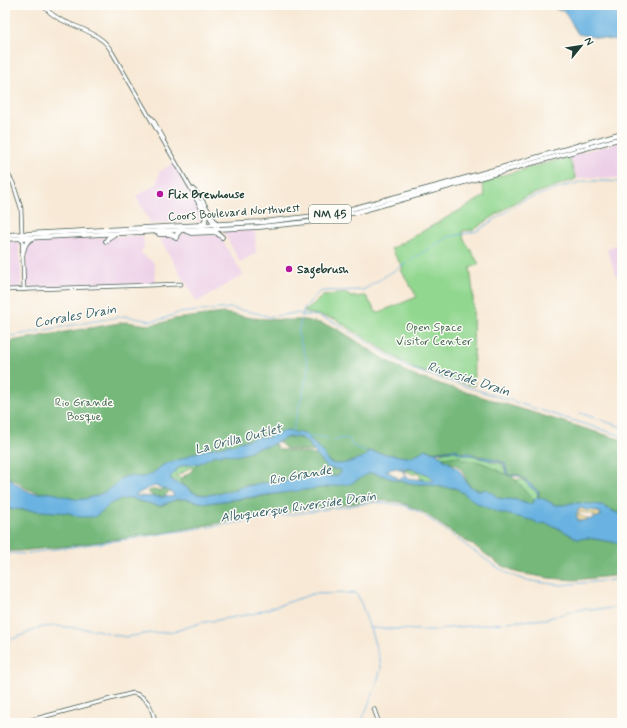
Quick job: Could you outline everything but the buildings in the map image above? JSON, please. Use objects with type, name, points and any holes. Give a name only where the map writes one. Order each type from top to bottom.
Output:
[{"type":"main road","name":"Coors Boulevard Northwest","points":[[5,235],[35,238],[106,235],[201,224],[263,222],[332,214],[444,184],[622,133]]},
{"type":"main road","name":"Coors Boulevard Northwest","points":[[5,239],[21,236],[147,230],[181,231],[308,222],[357,212],[622,138]]},
{"type":"main road","points":[[491,175],[496,171],[513,166],[514,163]]},
{"type":"main road","points":[[194,194],[206,216],[205,221],[201,224]]},
{"type":"main road","points":[[106,235],[111,231],[142,229],[159,234],[170,234],[176,238],[177,234],[181,231],[191,233],[214,232],[222,237]]},
{"type":"main road","points":[[106,241],[115,234]]},
{"type":"main road","points":[[22,255],[29,240],[35,238]]},
{"type":"street","points":[[43,5],[54,16],[97,36],[106,43],[194,194],[216,224]]},
{"type":"street","points":[[145,110],[155,123],[192,188],[199,195],[219,229]]},
{"type":"street","points":[[5,169],[13,183],[21,208],[24,290]]},
{"type":"street","points":[[5,290],[181,284]]},
{"type":"street","points":[[20,723],[133,693],[139,695],[147,701],[151,707],[156,723]]},
{"type":"street","points":[[374,709],[379,723]]},
{"type":"shaded area","points":[[622,142],[622,178],[586,177],[577,179],[569,155]]},
{"type":"shaded area","points":[[174,163],[204,216],[204,220],[151,224],[136,196],[157,184],[159,172]]},
{"type":"shaded area","points":[[255,230],[256,253],[240,262],[224,231]]},
{"type":"shaded area","points":[[185,233],[218,235],[243,275],[197,302],[158,236]]},
{"type":"shaded area","points":[[143,235],[144,246],[141,253],[154,263],[156,283],[27,288],[25,248],[32,240],[35,239],[40,241]]},
{"type":"shaded area","points":[[5,241],[19,241],[22,288],[5,288]]},
{"type":"shaded area","points":[[622,241],[622,290],[607,250]]},
{"type":"green space","name":"Open Space Visitor Center","points":[[569,157],[576,179],[527,196],[473,230],[462,231],[464,239],[479,264],[470,268],[473,292],[474,386],[414,369],[335,319],[304,312],[323,296],[345,293],[351,297],[366,296],[377,313],[417,297],[401,270],[403,268],[391,249],[485,196],[481,181]]},
{"type":"green space","name":"Rio Grande Bosque","points":[[224,313],[252,318],[304,320],[336,328],[414,376],[622,440],[622,515],[602,505],[571,503],[555,505],[542,498],[538,498],[539,492],[521,476],[517,475],[511,476],[534,499],[534,502],[530,504],[517,500],[498,498],[491,492],[481,491],[469,486],[462,470],[443,458],[459,456],[462,460],[482,463],[510,476],[507,473],[505,463],[456,450],[431,451],[425,449],[414,456],[409,457],[367,451],[368,454],[355,460],[334,464],[330,462],[323,452],[304,435],[300,433],[286,432],[276,433],[269,437],[256,437],[236,444],[196,452],[183,459],[167,463],[152,474],[145,477],[136,477],[118,483],[103,494],[77,500],[50,493],[40,493],[28,489],[5,474],[5,342],[126,322],[148,325],[174,319]]},
{"type":"green space","points":[[289,437],[303,440],[314,451],[312,452],[285,448],[278,441],[282,438]]},
{"type":"green space","points":[[272,444],[276,445],[277,448],[281,450],[317,456],[328,468],[341,470],[340,474],[337,476],[293,479],[277,483],[242,485],[237,490],[228,490],[208,495],[195,493],[180,482],[180,480],[199,463],[215,455],[218,456],[225,453],[246,454],[257,448]]},
{"type":"green space","points":[[457,451],[463,455],[477,456],[479,458],[488,459],[491,462],[502,464],[507,475],[474,461],[462,460],[459,457],[443,458],[439,455],[443,452]]},
{"type":"green space","points":[[199,463],[193,469],[193,467],[189,468],[175,476],[181,478],[189,473],[180,480],[182,484],[192,492],[180,485],[175,480],[169,478],[179,468]]},
{"type":"green space","points":[[404,470],[415,470],[433,477],[432,479],[428,480],[421,479],[417,472],[416,474],[413,474]]},
{"type":"green space","points":[[370,473],[415,484],[428,484],[455,488],[535,521],[536,523],[544,523],[556,527],[578,539],[588,538],[622,545],[622,575],[574,580],[519,573],[499,564],[423,512],[400,502],[378,500],[270,514],[168,532],[69,546],[5,551],[5,509],[70,513],[79,517],[103,511],[110,504],[118,500],[132,498],[138,501],[160,506],[177,499],[208,503],[265,496],[360,478]]},
{"type":"green space","points":[[520,479],[537,492],[539,496],[534,500],[516,480]]},
{"type":"green space","points":[[164,489],[170,491],[163,497],[153,496],[148,492],[150,490]]},
{"type":"sand","points":[[581,508],[594,510],[602,514],[594,518],[595,515],[580,512],[578,515],[588,519],[584,521],[578,520],[576,516]]},
{"type":"water","points":[[555,5],[622,5],[622,42],[578,34],[564,11],[555,9]]},
{"type":"water","name":"Rio Grande","points":[[286,431],[308,435],[309,438],[323,452],[326,459],[333,464],[355,460],[368,454],[366,451],[409,457],[414,456],[425,449],[434,452],[454,449],[462,453],[469,453],[479,457],[486,457],[503,462],[505,463],[508,475],[520,476],[539,492],[538,499],[542,498],[555,505],[579,503],[602,505],[622,515],[622,545],[588,538],[578,539],[556,527],[544,523],[536,523],[535,521],[497,512],[478,504],[455,488],[428,484],[415,484],[370,473],[350,484],[208,503],[177,499],[160,506],[138,501],[132,498],[118,500],[110,504],[94,517],[79,517],[69,513],[5,509],[5,498],[12,498],[5,489],[5,474],[25,490],[33,493],[52,493],[75,499],[81,499],[101,494],[113,487],[121,478],[128,476],[147,476],[165,464],[183,459],[196,452],[236,444],[256,437],[269,437],[273,433]],"holes":[[[289,437],[302,438],[309,444],[328,468],[341,470],[340,474],[337,476],[260,483],[238,487],[237,490],[207,495],[194,493],[170,478],[179,467],[198,464],[215,455],[218,456],[225,453],[237,456],[257,448],[269,446]],[[454,451],[463,455],[503,463],[507,475],[522,478],[537,492],[538,496],[534,502],[530,504],[517,500],[498,498],[485,489],[480,491],[469,486],[459,470],[436,453]],[[397,468],[400,470],[404,473],[405,477],[399,479],[386,470]],[[400,468],[424,473],[432,477],[434,480],[407,478],[405,472]],[[156,486],[172,492],[174,496],[136,496],[137,494]],[[581,508],[596,511],[602,515],[578,521],[576,515]]]},
{"type":"waterway","points":[[302,317],[304,308],[319,292],[363,290],[448,237],[477,231],[526,199],[585,181],[622,182]]},
{"type":"waterway","name":"Corrales Drain","points":[[5,337],[124,316],[151,321],[163,319],[178,313],[231,308],[270,317],[296,313],[318,316]]},
{"type":"waterway","name":"Riverside Drain","points":[[320,317],[336,323],[414,370],[622,436]]},
{"type":"waterway","name":"La Orilla Outlet","points":[[292,434],[309,368],[298,333],[301,320]]},
{"type":"waterway","points":[[580,413],[622,427]]},
{"type":"waterway","points":[[308,437],[322,437],[331,440],[346,438],[354,447],[366,451]]},
{"type":"waterway","name":"Albuquerque Riverside Drain","points":[[5,553],[22,554],[375,502],[403,505],[421,513],[495,566],[511,575],[525,580],[562,585],[622,579]]},
{"type":"waterway","points":[[111,634],[126,637],[150,633],[173,632],[200,623],[252,614],[312,594],[355,593],[358,596],[367,620],[380,660],[381,668],[376,686],[361,723]]},
{"type":"waterway","points":[[614,607],[622,604]]},
{"type":"waterway","points":[[559,615],[582,609],[611,608]]},
{"type":"waterway","points":[[507,622],[546,619],[556,616]]},
{"type":"waterway","points":[[422,631],[503,623]]},
{"type":"waterway","points":[[5,642],[42,627],[56,626],[97,630],[108,633]]},
{"type":"waterway","points":[[370,628],[419,630]]},
{"type":"place","name":"Flix Brewhouse","points":[[160,194]]},
{"type":"place","name":"Sagebrush","points":[[289,269]]}]
